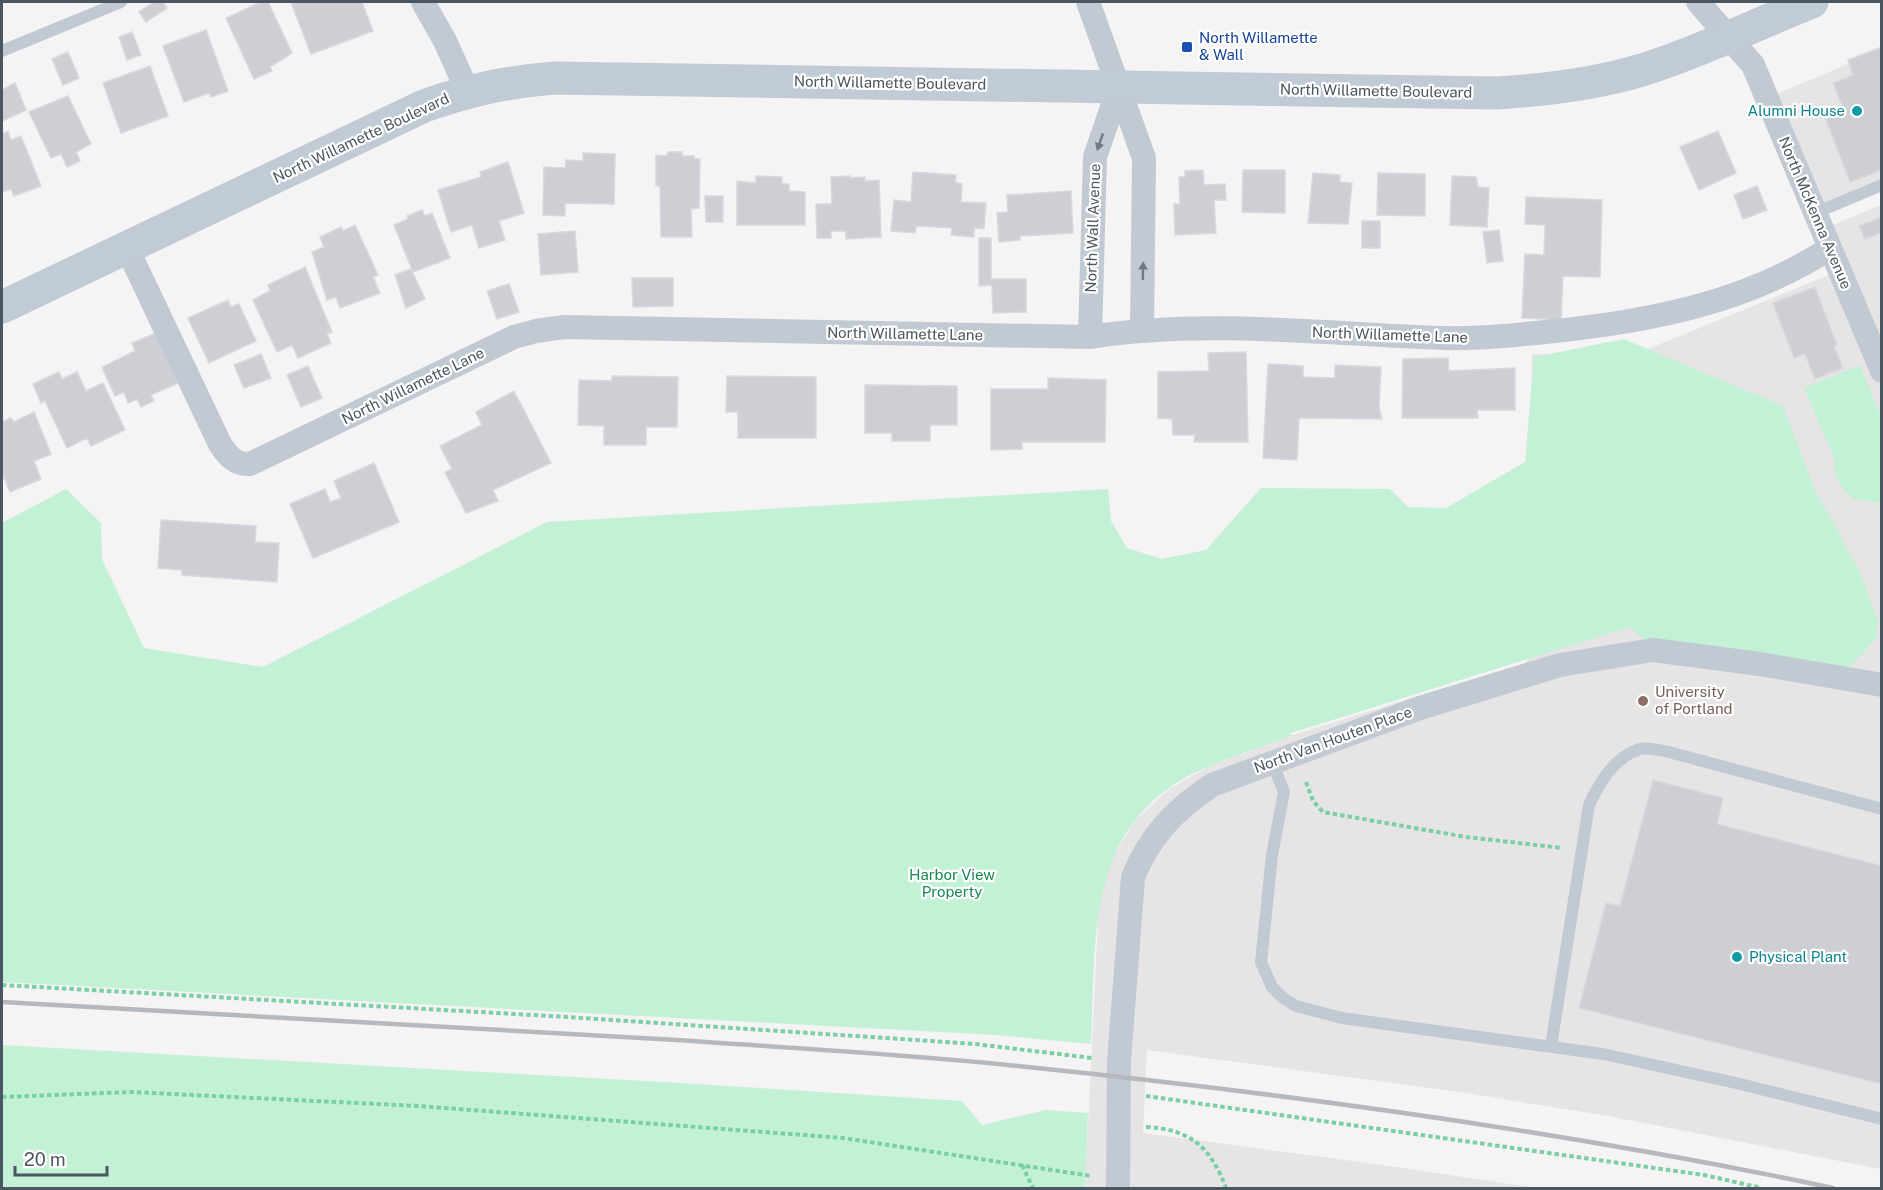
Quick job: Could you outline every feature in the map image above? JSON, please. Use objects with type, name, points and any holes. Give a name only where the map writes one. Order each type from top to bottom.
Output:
[{"type":"main road","name":"North Willamette Boulevard","points":[[2,307],[424,106],[467,90],[507,82],[554,78],[1496,93],[1532,91],[1620,76],[1647,68],[1812,2]]},
{"type":"street","points":[[423,2],[445,41],[467,90]]},
{"type":"street","points":[[1088,2],[1144,158],[1142,329]]},
{"type":"street","name":"North McKenna Avenue","points":[[1698,2],[1753,65],[1881,371]]},
{"type":"street","name":"North Wall Avenue","points":[[1090,337],[1095,157],[1119,87]]},
{"type":"street","name":"North Willamette Lane","points":[[127,248],[220,444],[228,455],[243,464],[250,464],[514,337],[564,327],[1090,337],[1142,329],[1250,328],[1489,338],[1588,328],[1674,313],[1705,305],[1780,276],[1830,248]]},
{"type":"street","name":"North Van Houten Place","points":[[1118,1187],[1119,1062],[1129,913],[1134,877],[1143,853],[1163,825],[1183,805],[1212,785],[1420,708],[1560,665],[1653,650],[1760,664],[1881,685]]},
{"type":"lane","points":[[2,51],[121,2]]},
{"type":"lane","points":[[1815,213],[1881,186]]},
{"type":"lane","points":[[1551,1046],[1589,805],[1599,784],[1617,761],[1642,748],[1665,751],[1881,809]]},
{"type":"lane","points":[[1272,762],[1284,792],[1272,855],[1261,962],[1272,987],[1296,1006],[1327,1016],[1551,1046],[1736,1083],[1881,1119]]},
{"type":"path","points":[[1295,753],[1313,801],[1323,812],[1466,837],[1582,851]]},
{"type":"path","points":[[2,985],[568,1017],[975,1044],[1119,1062]]},
{"type":"path","points":[[2,1096],[132,1092],[418,1106],[843,1138],[1085,1174],[1118,1187]]},
{"type":"path","points":[[1119,1093],[1215,1104],[1704,1175],[1762,1188]]},
{"type":"path","points":[[1119,1126],[1158,1128],[1185,1135],[1201,1145],[1212,1158],[1226,1188]]},
{"type":"path","points":[[1021,1164],[1033,1188]]},
{"type":"shaded area","points":[[1881,50],[1881,185],[1825,209],[1777,94]]},
{"type":"shaded area","name":"University of Portland","points":[[1881,205],[1881,1169],[1608,1116],[1460,1092],[1147,1050],[1143,1133],[1536,1188],[1085,1188],[1099,900],[1112,859],[1135,821],[1169,789],[1210,766],[1293,735],[1527,662],[1532,354],[1631,356],[1848,267],[1831,226]]},
{"type":"green space","name":"Harbor View Property","points":[[1624,339],[1783,406],[1815,490],[1860,572],[1878,621],[1876,639],[1846,671],[1644,640],[1630,627],[1288,734],[1293,735],[1190,775],[1156,798],[1131,826],[1114,858],[1103,892],[1097,929],[1091,1044],[996,1035],[2,982],[2,523],[66,489],[101,523],[102,559],[144,648],[263,667],[547,522],[1108,489],[1111,521],[1127,548],[1162,559],[1206,550],[1261,488],[1390,489],[1408,507],[1446,508],[1525,462],[1534,357]]},
{"type":"green space","points":[[1860,365],[1881,417],[1881,503],[1853,499],[1838,481],[1834,466],[1835,460],[1804,388]]},
{"type":"green space","points":[[2,1045],[962,1101],[982,1125],[1046,1110],[1088,1113],[1085,1188],[2,1188]]},
{"type":"building","points":[[154,2],[163,2],[167,8],[146,22],[139,12]]},
{"type":"building","points":[[261,2],[268,2],[292,53],[270,67],[272,71],[254,79],[226,18]]},
{"type":"building","points":[[291,2],[362,2],[373,31],[311,54]]},
{"type":"building","points":[[206,30],[228,91],[211,97],[209,93],[184,102],[163,46]]},
{"type":"building","points":[[132,32],[141,55],[127,60],[119,37]]},
{"type":"building","name":"Alumni House","points":[[1882,47],[1882,170],[1850,182],[1824,115],[1843,108],[1833,83],[1853,75],[1848,60]]},
{"type":"building","points":[[68,52],[79,78],[63,85],[52,59]]},
{"type":"building","points":[[150,66],[168,116],[121,133],[103,83]]},
{"type":"building","points":[[15,83],[26,110],[2,121],[2,90]]},
{"type":"building","points":[[68,96],[91,144],[76,152],[80,161],[67,167],[61,154],[51,158],[29,112]]},
{"type":"building","points":[[8,131],[11,140],[21,136],[41,186],[14,196],[11,189],[2,192],[2,134]]},
{"type":"building","points":[[1718,131],[1736,173],[1699,190],[1680,147]]},
{"type":"building","points":[[668,152],[682,152],[682,156],[694,156],[694,159],[700,159],[699,208],[691,209],[692,237],[661,237],[660,186],[656,186],[656,155],[667,156]]},
{"type":"building","points":[[583,153],[615,154],[614,204],[565,203],[565,216],[543,215],[544,167],[565,168],[566,160],[583,161]]},
{"type":"building","points":[[508,162],[524,213],[499,221],[505,240],[479,248],[472,225],[451,232],[438,190],[481,177],[480,172]]},
{"type":"building","points":[[1203,170],[1204,185],[1225,184],[1226,200],[1214,200],[1216,233],[1175,235],[1174,204],[1180,204],[1179,177],[1185,177],[1185,171]]},
{"type":"building","points":[[1243,170],[1285,170],[1285,213],[1242,212]]},
{"type":"building","points":[[913,172],[956,175],[955,182],[962,184],[961,202],[986,203],[984,229],[974,228],[974,237],[951,235],[952,228],[916,226],[915,233],[891,231],[894,200],[911,202]]},
{"type":"building","points":[[1313,173],[1340,175],[1340,182],[1352,183],[1348,224],[1308,223]]},
{"type":"building","points":[[1378,173],[1425,174],[1425,216],[1377,215]]},
{"type":"building","points":[[756,176],[782,177],[782,184],[789,184],[789,191],[805,192],[805,225],[737,225],[737,181],[756,183]]},
{"type":"building","points":[[850,176],[850,178],[865,177],[865,181],[879,180],[881,237],[846,239],[846,231],[831,231],[831,238],[817,238],[816,204],[832,204],[831,177]]},
{"type":"building","points":[[1452,176],[1476,177],[1478,187],[1489,188],[1487,227],[1450,225]]},
{"type":"building","points":[[1757,186],[1767,210],[1743,219],[1734,195]]},
{"type":"building","points":[[1071,191],[1073,233],[1020,236],[1020,240],[999,242],[997,213],[1008,212],[1007,195]]},
{"type":"building","points":[[705,196],[723,196],[723,222],[706,222]]},
{"type":"building","points":[[1526,197],[1602,200],[1600,277],[1563,276],[1561,320],[1522,318],[1525,254],[1544,255],[1545,225],[1525,224]]},
{"type":"building","points":[[422,210],[425,216],[432,213],[450,258],[413,272],[394,225]]},
{"type":"building","points":[[1882,217],[1882,232],[1865,239],[1859,226]]},
{"type":"building","points":[[1362,221],[1380,221],[1380,248],[1362,248]]},
{"type":"building","points":[[355,225],[378,275],[373,277],[380,293],[340,308],[336,297],[327,300],[312,252],[324,247],[320,237],[341,227],[343,231]]},
{"type":"building","points":[[1499,230],[1503,261],[1487,263],[1483,232]]},
{"type":"building","points":[[575,231],[578,272],[541,275],[538,234]]},
{"type":"building","points":[[979,238],[991,238],[991,279],[1026,279],[1026,312],[993,313],[992,285],[979,286]]},
{"type":"building","points":[[305,267],[332,332],[327,334],[331,343],[298,358],[292,345],[277,352],[253,300],[270,291],[268,285]]},
{"type":"building","points":[[411,269],[425,299],[406,308],[395,275]]},
{"type":"building","points":[[632,278],[673,278],[673,306],[633,307]]},
{"type":"building","points":[[509,284],[519,312],[497,319],[487,291]]},
{"type":"building","points":[[1815,287],[1837,345],[1834,346],[1843,368],[1815,379],[1805,354],[1794,358],[1773,303]]},
{"type":"building","points":[[228,300],[231,307],[239,304],[256,341],[209,363],[188,318]]},
{"type":"building","points":[[156,333],[178,383],[151,395],[154,401],[141,407],[137,399],[128,403],[124,392],[115,396],[102,367],[135,351],[132,343]]},
{"type":"building","points":[[1246,352],[1248,442],[1194,442],[1195,435],[1173,435],[1172,419],[1158,418],[1158,372],[1209,371],[1208,353]]},
{"type":"building","points":[[261,354],[271,378],[244,388],[234,365]]},
{"type":"building","points":[[1448,358],[1449,371],[1515,368],[1515,410],[1477,410],[1478,418],[1402,418],[1403,359]]},
{"type":"building","points":[[1268,364],[1303,366],[1303,377],[1335,378],[1335,365],[1381,367],[1379,408],[1382,419],[1299,418],[1297,460],[1263,458]]},
{"type":"building","points":[[308,366],[322,398],[301,407],[287,375]]},
{"type":"building","points":[[59,372],[62,379],[77,372],[86,391],[103,383],[125,430],[91,446],[87,438],[67,448],[45,401],[41,403],[33,384]]},
{"type":"building","points":[[612,376],[678,377],[677,427],[646,427],[646,445],[604,445],[604,426],[578,425],[579,380],[612,381]]},
{"type":"building","points":[[727,376],[816,377],[816,438],[738,438],[738,412],[726,412]]},
{"type":"building","points":[[1048,378],[1106,380],[1105,442],[1022,442],[1022,449],[991,450],[991,389],[1048,389]]},
{"type":"building","points":[[865,385],[957,386],[957,425],[930,425],[930,441],[892,441],[892,433],[865,433]]},
{"type":"building","points":[[514,391],[551,463],[493,490],[498,501],[466,513],[445,472],[452,469],[440,446],[482,425],[476,412]]},
{"type":"building","points":[[34,412],[51,454],[34,461],[41,479],[10,492],[2,472],[2,422],[11,418],[14,422]]},
{"type":"building","points":[[374,463],[399,522],[313,558],[290,504],[325,489],[330,502],[341,498],[334,481]]},
{"type":"building","points":[[161,520],[256,526],[255,542],[279,543],[277,582],[182,575],[182,570],[158,568]]},
{"type":"building","name":"Physical Plant","points":[[1653,780],[1723,798],[1717,824],[1882,866],[1882,1084],[1579,1008],[1606,903],[1620,906]]},
{"type":"railway","points":[[2,1002],[677,1040],[1018,1066],[1223,1089],[1427,1116],[1631,1149],[1833,1188]]},
{"type":"place","name":"North Willamette & Wall","points":[[1187,47]]},
{"type":"place","name":"Alumni House","points":[[1857,111]]},
{"type":"place","name":"University of Portland","points":[[1643,701]]},
{"type":"place","name":"Physical Plant","points":[[1737,957]]}]
